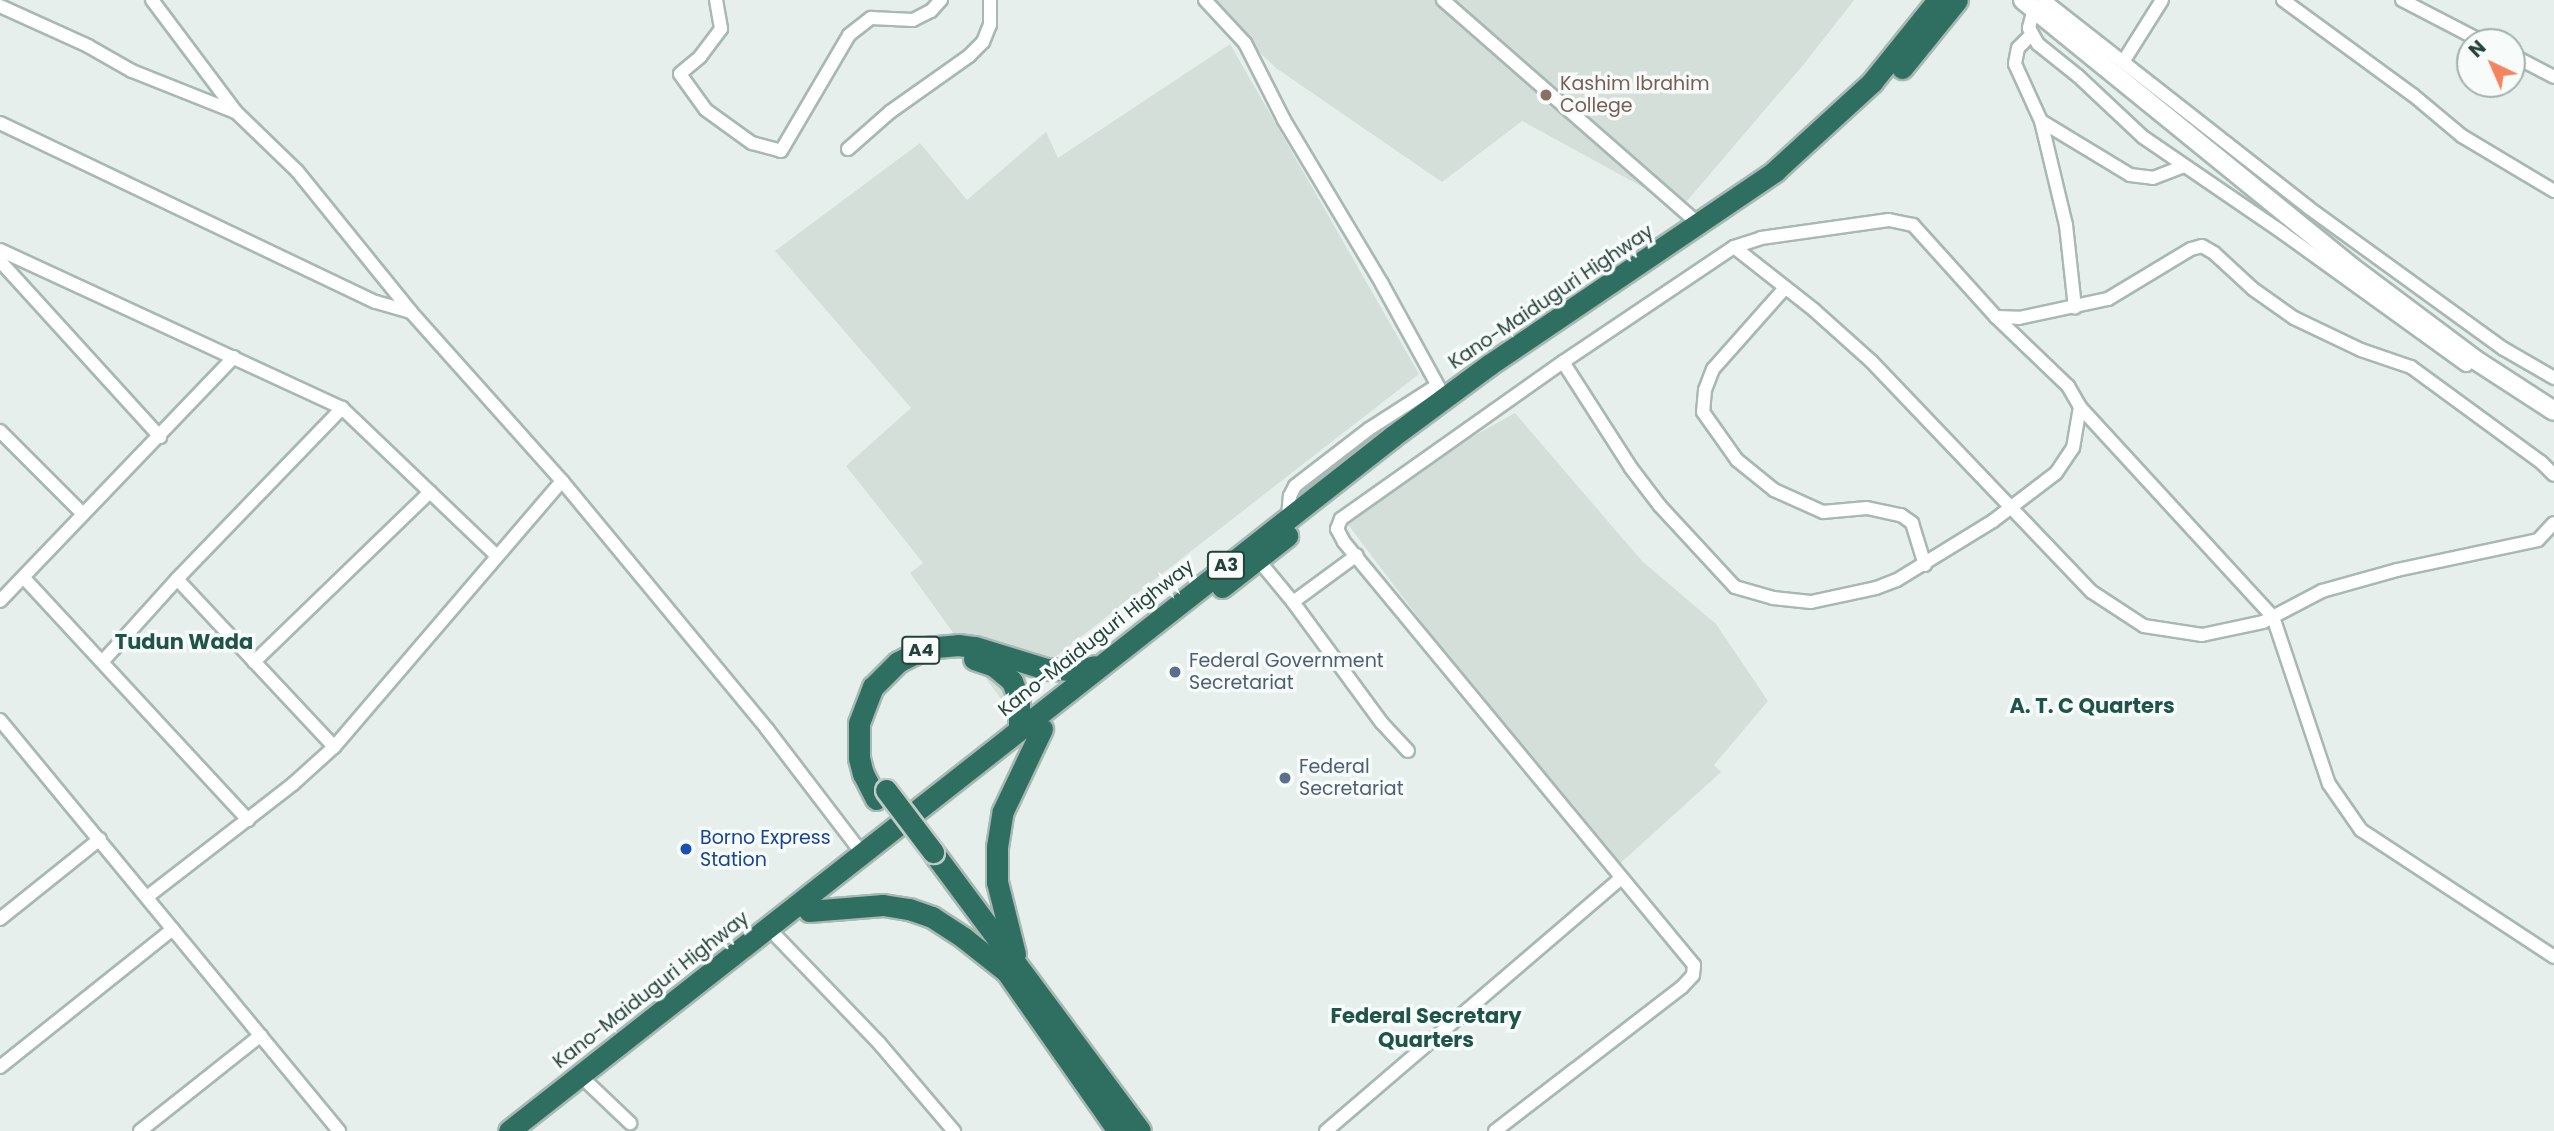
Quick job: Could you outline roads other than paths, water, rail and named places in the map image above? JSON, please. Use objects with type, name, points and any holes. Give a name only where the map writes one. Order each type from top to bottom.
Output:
[{"type":"highway","name":"Kano-Maiduguri Highway","points":[[529,1131],[1042,729],[1253,554],[1288,517],[1440,392],[1699,224],[1775,171],[1848,106],[1895,56],[1938,0]]},
{"type":"highway","name":"Kano-Maiduguri Highway","points":[[509,1131],[1097,665],[1466,397],[1670,261],[1799,167],[1863,110],[1914,56],[1957,0]]},
{"type":"highway","name":"A4","points":[[1097,665],[1078,670],[1046,669],[975,646],[925,648],[884,674],[873,687],[859,723],[859,758],[863,774],[1140,1131]]},
{"type":"highway","name":"A4","points":[[881,795],[869,745],[873,717],[891,687],[925,663],[959,657],[994,666],[1016,689],[1020,699],[1019,728]]},
{"type":"highway","points":[[1013,968],[997,882],[997,847],[1003,811],[1042,729]]},
{"type":"highway","points":[[809,911],[883,905],[909,909],[932,917],[1013,968]]},
{"type":"highway","name":"A4","points":[[1013,968],[1118,1131]]},
{"type":"street","points":[[152,0],[236,113],[297,171],[411,312],[562,481],[767,729],[862,852]]},
{"type":"street","points":[[716,0],[721,29],[700,57],[680,74],[706,110],[751,143],[781,151],[849,35],[871,18],[912,20],[931,11],[941,0]]},
{"type":"street","points":[[848,149],[890,111],[958,64],[983,43],[990,25],[990,0]]},
{"type":"street","points":[[1205,0],[1245,43],[1284,120],[1382,285],[1440,392]]},
{"type":"street","points":[[1443,0],[1699,224]]},
{"type":"street","points":[[2123,62],[2162,0]]},
{"type":"street","points":[[2283,0],[2413,95],[2462,136],[2554,191]]},
{"type":"street","points":[[2402,0],[2456,28]]},
{"type":"street","points":[[2033,3],[2123,62],[2309,208],[2504,349],[2554,378]]},
{"type":"street","points":[[2033,3],[2031,35],[2018,48],[2015,64],[2041,121],[2066,225],[2075,308]]},
{"type":"street","points":[[2033,3],[2353,268],[2474,359],[2554,411]]},
{"type":"street","points":[[0,6],[88,46],[132,71],[236,113]]},
{"type":"street","points":[[2031,35],[2143,138],[2466,365]]},
{"type":"street","points":[[2526,62],[2554,77]]},
{"type":"street","points":[[2041,121],[2130,175],[2153,178],[2184,166]]},
{"type":"street","points":[[0,123],[376,302],[411,312]]},
{"type":"street","points":[[1495,1131],[1693,975],[1694,965],[1620,878],[1337,529],[1341,519],[1563,362],[1734,247],[1761,238],[1899,220],[1913,225],[1996,317],[2068,386],[2080,407],[2273,617],[2329,784],[2361,830],[2554,957]]},
{"type":"street","points":[[1996,317],[2019,318],[2108,299],[2191,249],[2202,246],[2214,253],[2253,289],[2294,318],[2361,350],[2411,367],[2541,462],[2554,475]]},
{"type":"street","points":[[1734,247],[1871,361],[2013,506],[2092,592],[2144,626],[2202,635],[2263,622],[2335,587],[2397,570],[2538,540],[2554,523]]},
{"type":"street","points":[[0,250],[342,408],[497,556]]},
{"type":"street","points":[[0,261],[160,437]]},
{"type":"street","points":[[1785,288],[1713,369],[1705,390],[1703,412],[1737,460],[1774,490],[1823,512],[1867,508],[1901,515],[1912,523],[1925,565]]},
{"type":"street","points":[[0,601],[234,357]]},
{"type":"street","points":[[1563,362],[1630,468],[1660,506],[1735,587],[1773,598],[1811,602],[1875,588],[1925,565],[2013,506],[2056,473],[2073,448],[2080,407]]},
{"type":"street","points":[[103,661],[177,579],[342,408]]},
{"type":"street","points":[[1,435],[82,513]]},
{"type":"street","points":[[147,897],[248,820],[334,747],[562,481]]},
{"type":"street","points":[[254,662],[430,492]]},
{"type":"street","points":[[1253,554],[1293,602],[1382,723],[1408,751]]},
{"type":"street","points":[[1293,602],[1357,555]]},
{"type":"street","points":[[24,578],[248,820]]},
{"type":"street","points":[[177,579],[334,747]]},
{"type":"street","points":[[2,727],[100,839],[339,1131]]},
{"type":"street","points":[[0,919],[100,839]]},
{"type":"street","points":[[1331,1130],[1620,878]]},
{"type":"street","points":[[0,1067],[173,929]]},
{"type":"street","points":[[776,937],[879,1043],[954,1131]]},
{"type":"street","points":[[140,1131],[261,1035]]},
{"type":"street","points":[[589,1084],[630,1123]]},
{"type":"place","name":"Kashim Ibrahim College","points":[[1546,95]]},
{"type":"place","name":"Federal Government Secretariat","points":[[1175,672]]},
{"type":"place","name":"Federal Secretariat","points":[[1285,778]]},
{"type":"place","name":"Borno Express Station","points":[[686,849]]},
{"type":"district","name":"Tudun Wada","points":[[184,642]]},
{"type":"district","name":"A. T. C Quarters","points":[[2092,706]]},
{"type":"district","name":"Federal Secretary Quarters","points":[[1426,1028]]}]
